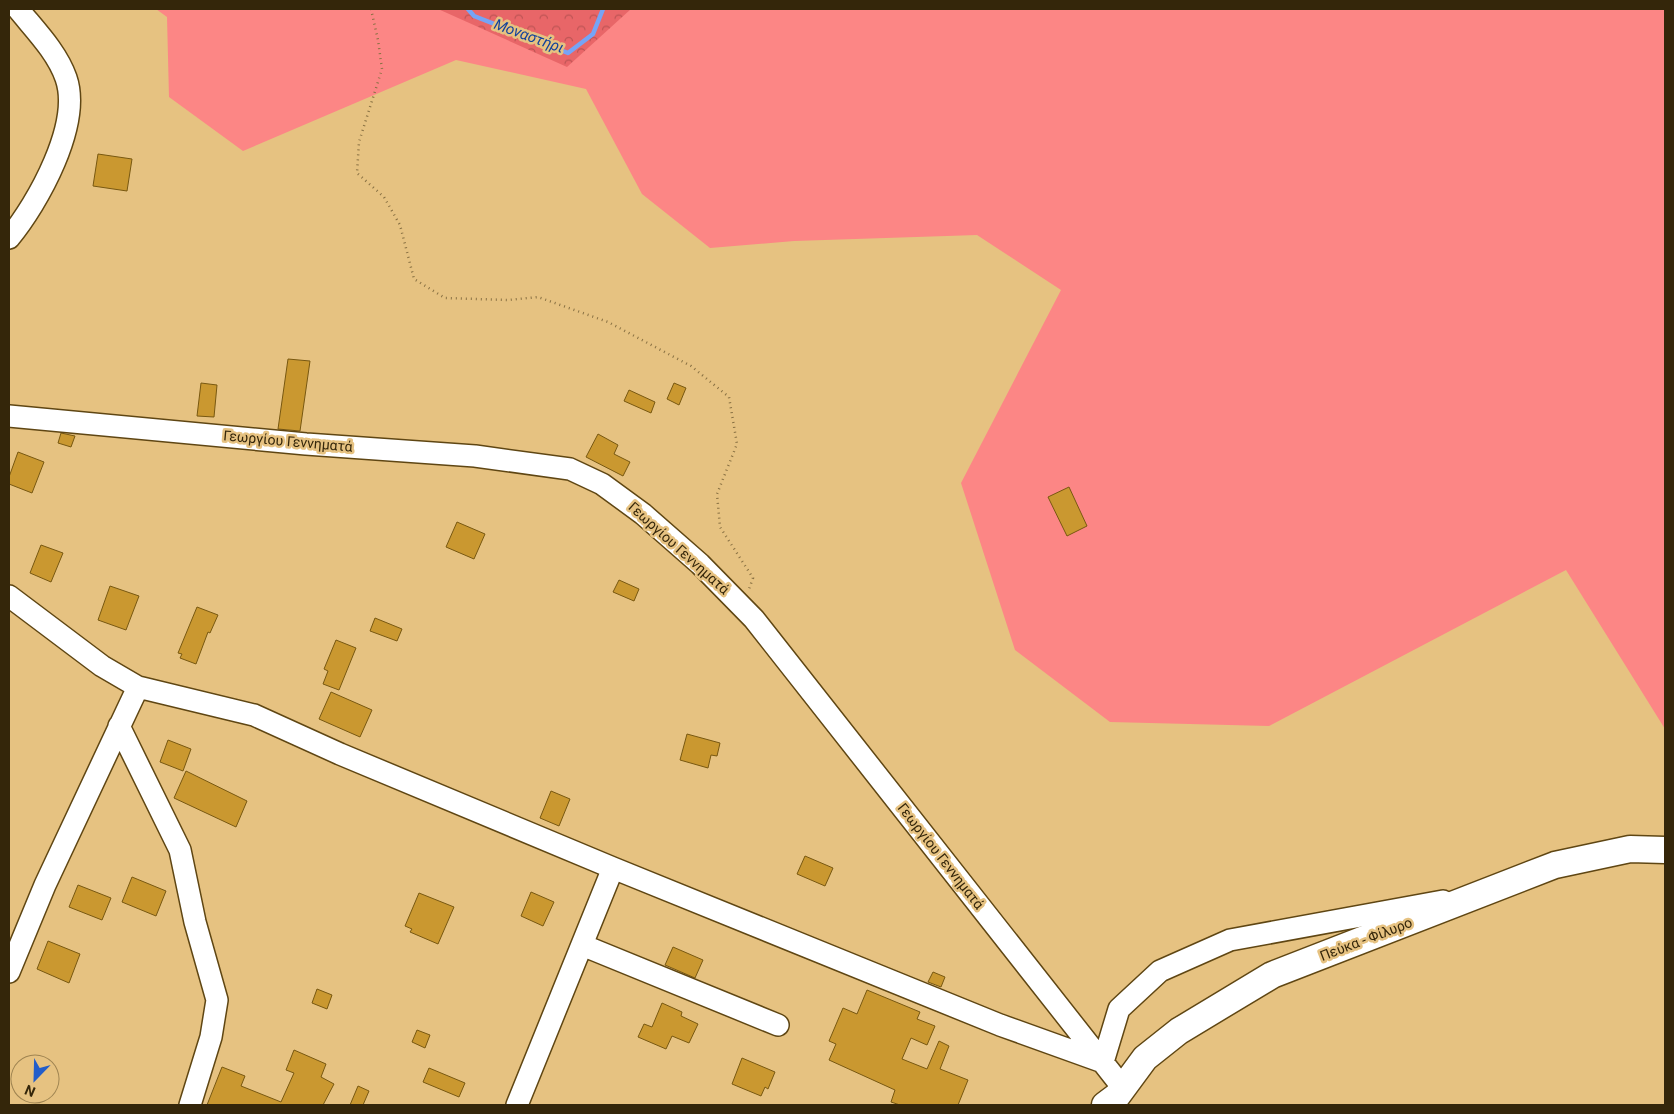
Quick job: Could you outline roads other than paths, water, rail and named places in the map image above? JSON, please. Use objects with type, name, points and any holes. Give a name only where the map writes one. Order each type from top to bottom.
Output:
[{"type":"main road","name":"Πεύκα - Φίλυρο","points":[[1116,1099],[1145,1058],[1179,1031],[1272,976],[1555,865],[1630,849],[1665,850]]},
{"type":"street","points":[[9,238],[26,217],[44,187],[62,140],[69,94],[62,68],[18,9]]},
{"type":"street","name":"Γεωργίου Γεννηματά","points":[[9,416],[306,444],[475,456],[538,463],[570,469],[602,484],[643,514],[700,564],[743,607],[868,762],[1103,1062],[1116,1099]]},
{"type":"street","points":[[9,596],[102,666],[138,687],[254,715],[340,754],[613,868],[1000,1025],[1103,1062],[1118,1009],[1160,971],[1230,940],[1483,894]]},
{"type":"street","points":[[9,972],[44,885],[138,687]]},
{"type":"street","points":[[119,726],[180,850],[195,922],[217,1000],[211,1037],[190,1105]]},
{"type":"street","points":[[517,1105],[613,868]]},
{"type":"street","points":[[582,945],[778,1025]]},
{"type":"waterway","name":"Μοναστήρι","points":[[468,9],[474,16],[568,53],[593,34],[603,9]]}]
